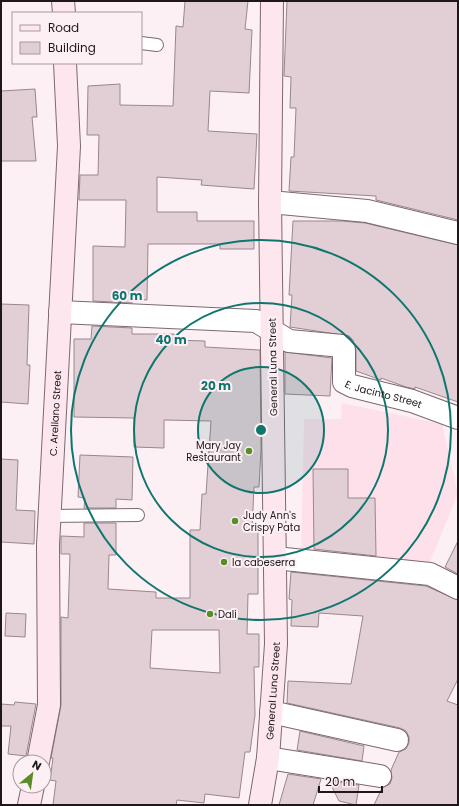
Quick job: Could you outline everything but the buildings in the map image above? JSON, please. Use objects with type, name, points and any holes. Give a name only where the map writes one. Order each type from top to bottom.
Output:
[{"type":"main road","points":[[63,1],[64,12]]},
{"type":"main road","name":"General Luna Street","points":[[260,805],[268,758],[276,644],[273,330],[270,202],[272,1]]},
{"type":"main road","name":"C. Arellano Street","points":[[40,754],[49,705],[47,622],[49,516],[69,146],[66,64]]},
{"type":"main road","points":[[29,805],[31,794]]},
{"type":"street","points":[[270,202],[367,211],[458,233]]},
{"type":"street","points":[[60,312],[256,321],[273,330]]},
{"type":"street","name":"E. Jacinto Street","points":[[273,330],[289,341],[342,346],[344,350],[344,382],[352,386],[412,400],[458,418]]},
{"type":"street","points":[[275,558],[430,574],[458,588]]},
{"type":"street","points":[[271,712],[397,740]]},
{"type":"street","points":[[268,758],[380,776]]},
{"type":"lane","points":[[142,43],[157,45]]},
{"type":"lane","points":[[49,516],[138,515]]},
{"type":"shaded area","points":[[342,403],[442,424],[458,494],[427,569],[301,558],[304,419],[341,419]]},
{"type":"place","name":"Mary Jay Restaurant","points":[[249,451]]},
{"type":"place","name":"Judy Ann's Crispy Pata","points":[[235,521]]},
{"type":"place","name":"la cabeserra","points":[[224,562]]},
{"type":"place","name":"Dali","points":[[210,614]]}]
